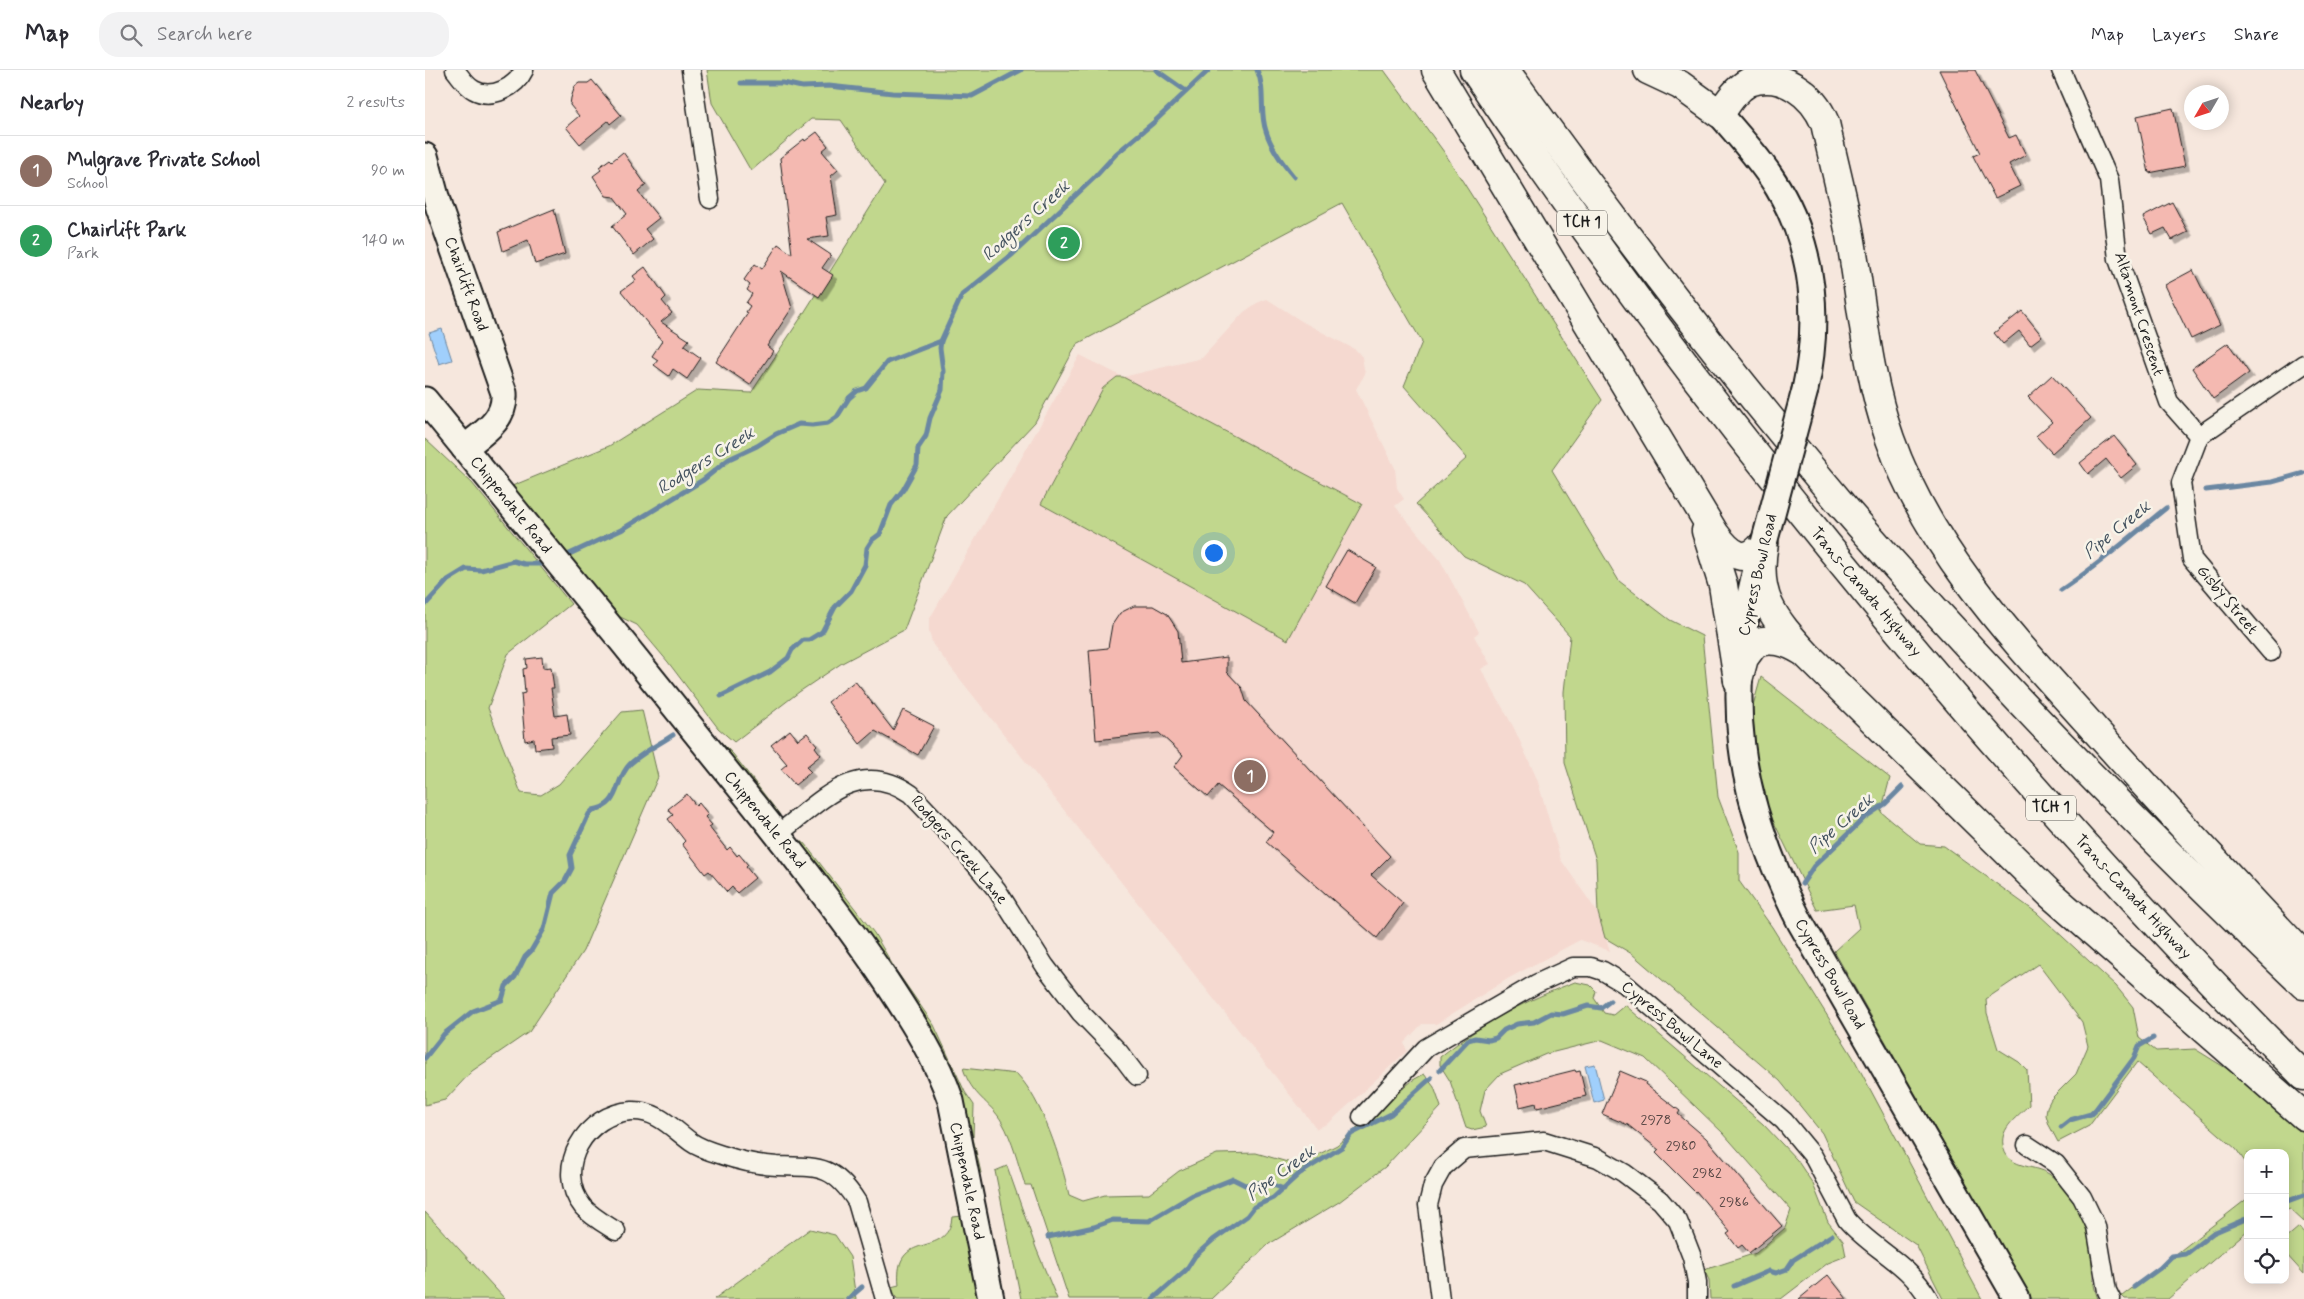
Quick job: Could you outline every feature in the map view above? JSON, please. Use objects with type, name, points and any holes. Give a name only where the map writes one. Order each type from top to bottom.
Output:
[{"type":"highway","points":[[1437,70],[1715,534],[1733,553],[1744,557],[1750,556],[1763,542]]},
{"type":"highway","name":"Trans-Canada Highway","points":[[1474,70],[1635,296],[1819,535],[1939,680],[2068,827],[2203,972],[2304,1076]]},
{"type":"highway","name":"TCH 1","points":[[1505,70],[1665,287],[1717,354],[1842,504],[1972,651],[2039,722],[2177,864],[2304,985]]},
{"type":"highway","points":[[1648,70],[1680,85],[1720,114],[1738,89],[1760,78],[1774,78],[1799,87],[1819,109],[1825,123],[1849,233],[1870,360],[1890,439],[1916,499],[1941,543],[1967,581],[2028,655],[2205,852],[2304,956]]},
{"type":"highway","points":[[1688,488],[1710,542],[1721,577],[1738,680]]},
{"type":"highway","points":[[1763,542],[1760,570],[1766,599],[1779,624],[1807,655],[2050,894],[2304,1116]]},
{"type":"highway","points":[[1738,680],[1744,658],[1755,643],[1764,640],[1781,641],[1807,655]]},
{"type":"street","points":[[455,70],[474,90],[482,93],[492,93],[517,81],[524,70]]},
{"type":"street","points":[[691,70],[710,199]]},
{"type":"street","name":"Altamont Crescent","points":[[2061,70],[2109,180],[2118,259],[2169,402],[2199,436]]},
{"type":"street","name":"Cypress Bowl Road","points":[[1720,114],[1760,162],[1779,189],[1793,217],[1803,247],[1811,282],[1815,314],[1814,341],[1805,390],[1763,542],[1747,608],[1738,680],[1739,734],[1750,797],[1759,828],[1784,892],[2017,1299]]},
{"type":"street","name":"Chairlift Road","points":[[425,156],[439,208],[491,353],[493,396],[491,406],[459,442]]},
{"type":"street","points":[[2199,436],[2304,364]]},
{"type":"street","name":"Chippendale Road","points":[[425,400],[777,835],[866,951],[917,1029],[942,1076],[951,1101],[991,1299]]},
{"type":"street","name":"Gisby Street","points":[[2199,436],[2181,483],[2192,559],[2271,652]]},
{"type":"street","name":"Rodgers Creek Lane","points":[[777,835],[831,793],[851,782],[871,778],[883,780],[901,787],[911,794],[980,868],[1013,914],[1045,966],[1081,1012],[1118,1051],[1137,1076]]},
{"type":"street","name":"Cypress Bowl Lane","points":[[1362,1117],[1426,1048],[1536,984],[1573,967],[1591,967],[1603,970],[1655,1009],[1784,1121],[1813,1156],[1847,1220],[1855,1229],[1899,1262],[1923,1288],[1929,1299]]},
{"type":"street","points":[[617,1231],[594,1217],[583,1207],[576,1194],[571,1167],[577,1144],[594,1125],[618,1113],[645,1112],[658,1116],[692,1143],[718,1154],[746,1163],[777,1166],[804,1165],[820,1168],[831,1173],[849,1189],[857,1202],[885,1299]]},
{"type":"street","points":[[1440,1299],[1428,1205],[1433,1184],[1443,1167],[1464,1149],[1544,1141],[1598,1158],[1624,1173],[1660,1200],[1678,1221],[1692,1257],[1697,1282],[1697,1299]]},
{"type":"street","points":[[2027,1145],[2056,1164],[2082,1197],[2096,1226],[2107,1291],[2111,1299]]},
{"type":"shaded area","points":[[1267,299],[1303,322],[1356,350],[1362,357],[1365,374],[1356,389],[1395,468],[1397,488],[1404,499],[1395,506],[1440,560],[1479,632],[1474,636],[1490,664],[1481,669],[1514,728],[1537,779],[1561,860],[1598,913],[1610,951],[1580,940],[1509,978],[1436,1024],[1422,1024],[1404,1043],[1407,1051],[1330,1122],[1317,1129],[933,645],[929,632],[929,620],[1080,355],[1123,377],[1202,358],[1244,312]]},
{"type":"green space","points":[[707,70],[1384,70],[1444,152],[1602,400],[1552,470],[1619,581],[1670,620],[1702,636],[1718,797],[1739,852],[1739,881],[1772,927],[1853,1057],[1982,1299],[1943,1299],[1916,1245],[1854,1202],[1822,1133],[1780,1081],[1632,954],[1605,938],[1598,913],[1596,860],[1565,763],[1564,692],[1570,636],[1524,585],[1464,556],[1416,504],[1467,458],[1404,386],[1422,342],[1342,203],[1077,344],[1035,422],[947,516],[904,630],[842,663],[799,692],[734,742],[718,728],[637,625],[616,615],[512,486],[609,446],[698,390],[751,393],[885,184],[841,120],[811,119],[751,171],[712,103]]},
{"type":"green space","points":[[1117,377],[1123,377],[1362,504],[1288,640],[1041,504],[1103,388]]},
{"type":"green space","points":[[425,439],[472,483],[571,604],[508,654],[488,708],[521,793],[541,795],[559,784],[622,712],[642,710],[658,777],[583,951],[529,1032],[472,1071],[445,1100],[425,1105]]},
{"type":"green space","points":[[1761,677],[1890,778],[1881,812],[1920,844],[1944,846],[2037,913],[2116,986],[2133,1007],[2139,1038],[2156,1051],[2195,1049],[2255,1086],[2304,1133],[2304,1222],[2289,1209],[2289,1149],[2244,1149],[2244,1160],[2236,1149],[2137,1062],[2089,1126],[2058,1142],[2049,1125],[2046,1115],[2047,1107],[2051,1099],[2076,1074],[2088,1046],[2082,1022],[2038,964],[1986,999],[1987,1013],[1998,1049],[2019,1062],[2027,1070],[2029,1105],[2007,1128],[2004,1133],[2003,1145],[2005,1153],[2009,1158],[2021,1165],[2049,1174],[2063,1187],[2072,1200],[2084,1222],[2089,1238],[2093,1280],[2098,1299],[2032,1299],[1834,951],[1859,928],[1854,905],[1817,910],[1760,794],[1752,709]]},
{"type":"green space","points":[[719,740],[733,754],[780,815],[773,812],[716,743]]},
{"type":"green space","points":[[799,842],[803,842],[808,848],[874,933],[895,969],[934,1025],[965,1092],[974,1105],[973,1138],[981,1173],[977,1174],[963,1111]]},
{"type":"green space","points":[[1575,982],[1590,985],[1596,991],[1594,998],[1604,1013],[1613,1015],[1625,1005],[1763,1124],[1797,1160],[1813,1184],[1828,1222],[1843,1241],[1846,1256],[1828,1263],[1781,1299],[1710,1299],[1709,1280],[1704,1270],[1756,1253],[1785,1228],[1791,1210],[1723,1133],[1645,1058],[1602,1040],[1546,1054],[1500,1074],[1485,1090],[1480,1111],[1486,1127],[1472,1130],[1466,1128],[1450,1081],[1440,1065],[1440,1057],[1504,1014],[1538,997]]},
{"type":"green space","points":[[963,1068],[1017,1074],[1035,1099],[1042,1114],[1056,1148],[1069,1195],[1083,1201],[1105,1195],[1149,1194],[1179,1171],[1217,1154],[1256,1153],[1298,1165],[1337,1145],[1413,1080],[1424,1074],[1434,1087],[1441,1107],[1385,1167],[1339,1202],[1269,1244],[1211,1299],[1069,1299],[1031,1185],[1025,1185],[1006,1129],[997,1115],[971,1086]]},
{"type":"green space","points":[[1007,1166],[1036,1248],[1057,1299],[1021,1299],[995,1171]]},
{"type":"green space","points":[[2244,1201],[2244,1233],[2168,1299],[2125,1299],[2122,1296]]},
{"type":"green space","points":[[425,1212],[505,1299],[425,1299]]},
{"type":"green space","points":[[964,1216],[981,1299],[897,1299],[891,1287],[899,1285],[899,1267],[904,1256],[912,1250],[941,1238],[948,1230],[952,1217]]},
{"type":"green space","points":[[2299,1227],[2304,1233],[2304,1274],[2289,1257],[2289,1236]]},
{"type":"green space","points":[[810,1229],[835,1235],[850,1257],[856,1299],[714,1299]]},
{"type":"water","points":[[442,329],[452,360],[439,364],[429,333]]},
{"type":"water","points":[[1595,1064],[1604,1100],[1594,1103],[1585,1066]]},
{"type":"building","points":[[1939,70],[1975,70],[2009,138],[2016,135],[2026,155],[2009,164],[2020,186],[1995,198],[1973,156],[1980,153]]},
{"type":"building","points":[[592,80],[621,115],[610,124],[608,121],[580,144],[566,127],[579,116],[570,105],[571,98],[575,86]]},
{"type":"building","points":[[2173,108],[2185,166],[2149,173],[2137,116]]},
{"type":"building","points":[[817,132],[828,146],[822,151],[838,170],[831,176],[837,215],[826,217],[829,236],[807,239],[831,255],[822,268],[833,275],[819,297],[781,271],[792,308],[767,346],[773,351],[750,385],[716,362],[748,313],[746,312],[750,306],[746,303],[752,294],[747,290],[750,285],[744,280],[755,264],[762,269],[778,244],[792,254],[780,158],[804,139],[805,141]]},
{"type":"building","points":[[623,152],[646,185],[638,192],[659,218],[645,229],[653,239],[634,255],[612,226],[627,214],[614,197],[606,196],[593,176],[601,170],[599,167],[610,159],[612,161]]},
{"type":"building","points":[[2172,202],[2188,232],[2172,240],[2165,228],[2152,234],[2143,217]]},
{"type":"building","points":[[554,209],[565,254],[535,264],[528,240],[503,251],[498,232]]},
{"type":"building","points":[[645,267],[666,297],[662,301],[672,313],[661,322],[689,340],[684,346],[701,358],[687,379],[673,369],[669,376],[654,365],[658,360],[652,356],[662,341],[621,291],[636,280],[633,276]]},
{"type":"building","points":[[2193,270],[2220,325],[2191,339],[2165,285]]},
{"type":"building","points":[[2022,311],[2042,336],[2030,345],[2019,331],[2003,344],[1994,333]]},
{"type":"building","points":[[2228,343],[2249,373],[2213,399],[2192,368]]},
{"type":"building","points":[[2052,375],[2091,418],[2052,453],[2036,436],[2052,422],[2028,397]]},
{"type":"building","points":[[2114,436],[2137,465],[2121,478],[2106,459],[2088,474],[2080,463]]},
{"type":"building","points":[[1347,550],[1376,567],[1355,603],[1326,586]]},
{"type":"building","points":[[1134,606],[1153,606],[1167,614],[1178,631],[1181,663],[1227,657],[1227,672],[1242,688],[1246,701],[1390,856],[1371,875],[1403,903],[1377,938],[1266,842],[1273,832],[1218,785],[1208,797],[1174,767],[1183,755],[1159,733],[1096,740],[1089,650],[1108,648],[1112,625],[1120,613]]},
{"type":"building","points":[[542,657],[543,668],[551,667],[554,688],[551,688],[555,716],[567,714],[570,735],[551,737],[552,747],[535,749],[534,739],[525,741],[521,694],[525,693],[523,669],[527,668],[526,659]]},
{"type":"building","points":[[855,681],[893,730],[903,710],[934,726],[918,755],[875,731],[860,744],[828,702]]},
{"type":"building","points":[[790,730],[798,740],[807,733],[817,745],[815,747],[821,755],[806,767],[811,772],[795,785],[781,769],[787,764],[771,745]]},
{"type":"building","points":[[687,794],[696,806],[699,803],[708,814],[705,817],[712,825],[709,827],[727,850],[730,847],[737,856],[739,854],[755,878],[737,893],[732,887],[727,892],[709,871],[705,874],[682,844],[685,841],[668,819],[673,815],[668,809]]},
{"type":"building","points":[[1575,1070],[1576,1072],[1580,1071],[1586,1096],[1537,1108],[1536,1103],[1520,1107],[1515,1085]]},
{"type":"building","points":[[1620,1071],[1646,1082],[1645,1084],[1680,1111],[1678,1114],[1706,1138],[1782,1226],[1749,1253],[1742,1245],[1738,1248],[1727,1234],[1730,1232],[1696,1191],[1656,1153],[1659,1150],[1628,1125],[1602,1114]]},
{"type":"building","points":[[1828,1275],[1847,1299],[1799,1299]]},
{"type":"waterway","points":[[741,83],[783,83],[802,87],[829,86],[893,93],[972,96],[1021,70]]},
{"type":"waterway","points":[[1156,70],[1186,91]]},
{"type":"waterway","name":"Rodgers Creek","points":[[563,557],[621,530],[703,480],[729,459],[757,446],[776,434],[799,424],[828,423],[837,417],[849,398],[857,391],[866,388],[887,362],[941,341],[962,295],[1013,254],[1094,178],[1116,154],[1153,123],[1209,70]]},
{"type":"waterway","points":[[1257,70],[1260,77],[1264,124],[1268,137],[1274,150],[1294,177]]},
{"type":"waterway","points":[[721,696],[770,672],[788,658],[792,650],[803,640],[809,640],[822,632],[835,607],[851,591],[865,565],[867,548],[872,540],[880,534],[891,505],[903,490],[917,465],[918,448],[926,436],[930,418],[942,390],[941,341]]},
{"type":"waterway","name":"Pipe Creek","points":[[2206,490],[2272,482],[2304,473]]},
{"type":"waterway","name":"Pipe Creek","points":[[2061,590],[2102,560],[2166,508]]},
{"type":"waterway","name":"Rodgers Creek","points":[[425,605],[448,580],[466,569],[481,570],[514,561],[524,564],[548,564]]},
{"type":"waterway","points":[[425,1058],[444,1034],[473,1011],[502,1000],[506,986],[515,977],[525,957],[531,951],[544,929],[553,893],[565,881],[572,868],[570,855],[589,814],[593,810],[609,803],[630,764],[645,752],[673,735]]},
{"type":"waterway","name":"Pipe Creek","points":[[1802,884],[1814,866],[1864,818],[1885,804],[1902,787]]},
{"type":"waterway","name":"Pipe Creek","points":[[1440,1070],[1468,1040],[1475,1038],[1489,1040],[1496,1038],[1504,1030],[1517,1024],[1534,1022],[1551,1013],[1563,1014],[1588,1006],[1601,1008],[1610,1001]]},
{"type":"waterway","name":"Pipe Creek","points":[[2061,1127],[2070,1120],[2091,1114],[2134,1058],[2139,1046],[2153,1038]]},
{"type":"waterway","name":"Pipe Creek","points":[[1153,1299],[1186,1270],[1195,1256],[1213,1240],[1247,1216],[1254,1207],[1273,1198],[1299,1174],[1342,1147],[1351,1134],[1391,1114],[1431,1078]]},
{"type":"waterway","points":[[1048,1237],[1094,1227],[1113,1220],[1149,1221],[1193,1195],[1233,1179],[1245,1185],[1265,1182],[1284,1189]]},
{"type":"waterway","points":[[2289,1201],[2304,1195]]},
{"type":"waterway","points":[[2134,1287],[2160,1268],[2172,1256],[2186,1254],[2213,1233],[2244,1220]]},
{"type":"waterway","name":"Pipe Creek","points":[[1734,1286],[1769,1271],[1776,1273],[1787,1269],[1793,1260],[1832,1235]]},
{"type":"waterway","points":[[848,1299],[862,1287]]},
{"type":"place","name":"Chairlift Park","points":[[1064,243]]},
{"type":"place","name":"Mulgrave Private School","points":[[1250,776]]}]
